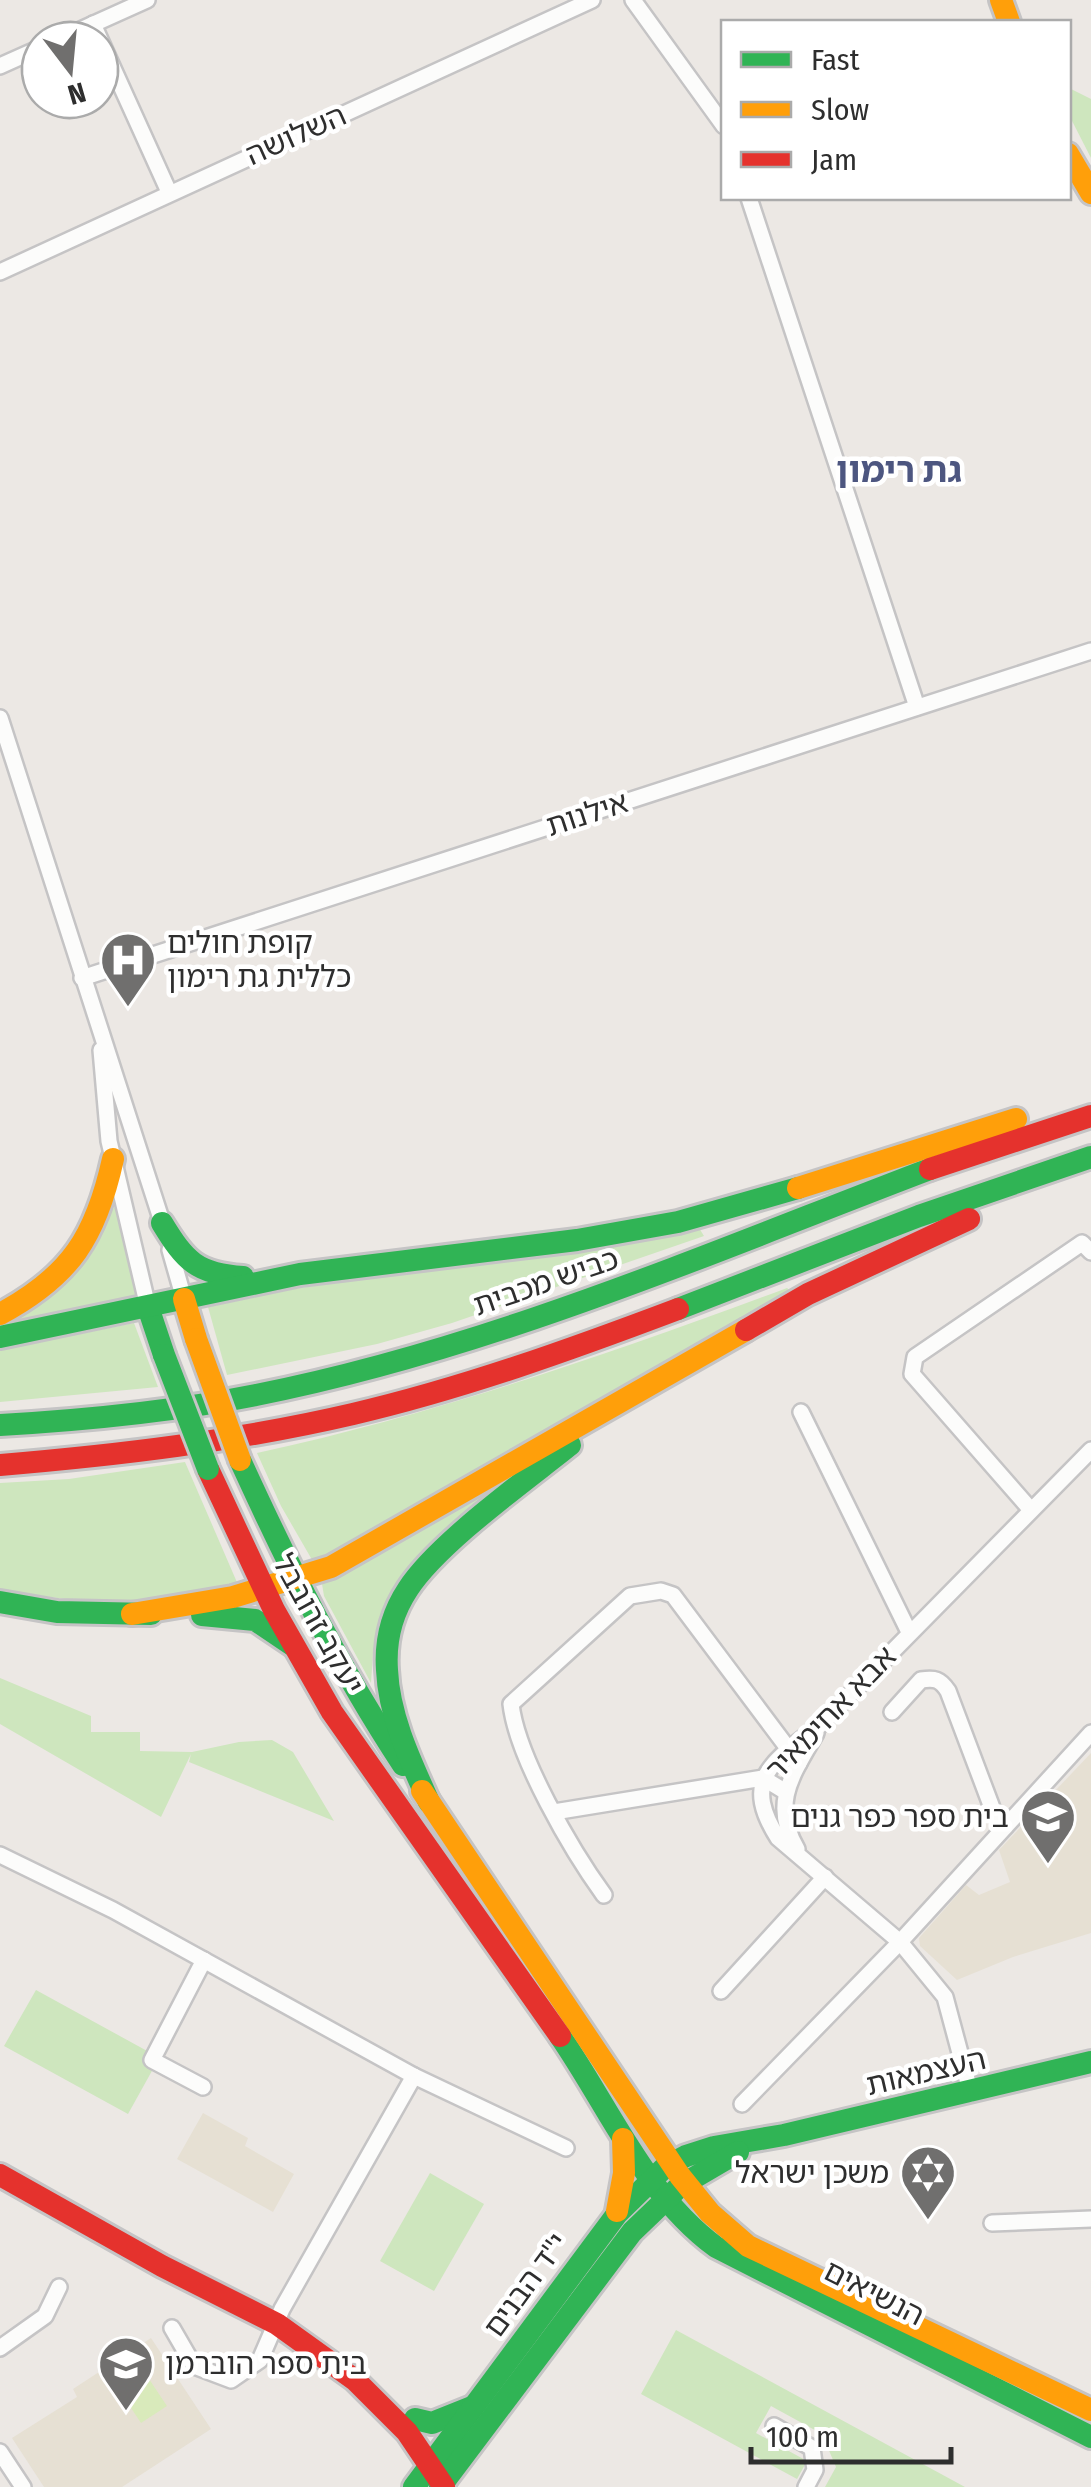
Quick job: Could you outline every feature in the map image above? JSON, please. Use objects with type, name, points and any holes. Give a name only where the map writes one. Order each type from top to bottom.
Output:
[{"type":"main road","points":[[1071,156],[1091,176]]},
{"type":"main road","points":[[1071,158],[1091,193]]},
{"type":"main road","points":[[0,1337],[276,1278],[577,1240],[678,1222],[993,1126],[1091,1102]]},
{"type":"main road","name":"כביש מכבית","points":[[0,1425],[205,1404],[302,1387],[381,1366],[561,1310],[995,1146],[1091,1116]]},
{"type":"main road","points":[[0,1314],[52,1283],[82,1249],[100,1212],[112,1159]]},
{"type":"main road","points":[[132,1614],[189,1608],[264,1591],[352,1557],[682,1364],[876,1260],[1091,1161]]},
{"type":"main road","points":[[0,1464],[225,1440],[400,1402],[558,1352],[1007,1184],[1091,1161]]},
{"type":"main road","points":[[162,1223],[187,1262],[204,1272],[276,1278]]},
{"type":"main road","name":"יעקב זרובבל","points":[[184,1299],[240,1460],[376,1726],[676,2172]]},
{"type":"main road","name":"יעקב זרובבל","points":[[148,1306],[208,1470],[292,1645],[353,1746],[563,2039],[655,2188]]},
{"type":"main road","points":[[429,1802],[407,1754],[389,1690],[388,1640],[406,1591],[441,1552],[512,1492],[682,1364]]},
{"type":"main road","points":[[0,1602],[57,1612],[246,1618],[264,1625],[292,1645]]},
{"type":"main road","name":"העצמאות","points":[[676,2172],[719,2146],[774,2138],[971,2094],[1091,2062]]},
{"type":"main road","points":[[621,2131],[624,2223],[687,2227]]},
{"type":"main road","points":[[652,2131],[680,2143],[719,2146]]},
{"type":"main road","name":"העצמאות","points":[[676,2172],[716,2162],[774,2138]]},
{"type":"main road","name":"י''ד הבנים","points":[[444,2476],[475,2405],[624,2223],[655,2188],[676,2172]]},
{"type":"main road","name":"הנשיאים","points":[[676,2172],[712,2218],[748,2246],[1091,2410]]},
{"type":"main road","points":[[0,2175],[162,2266],[280,2316],[358,2364],[415,2419],[444,2476]]},
{"type":"main road","name":"הנשיאים","points":[[655,2188],[687,2227],[716,2247],[1091,2437]]},
{"type":"main road","name":"י''ד הבנים","points":[[444,2476],[624,2223]]},
{"type":"main road","points":[[280,2316],[354,2380],[407,2432],[444,2476]]},
{"type":"main road","points":[[415,2419],[432,2423],[475,2405]]},
{"type":"main road","points":[[414,2487],[444,2476]]},
{"type":"street","points":[[103,20],[147,0]]},
{"type":"street","name":"השלושה","points":[[0,272],[592,0]]},
{"type":"street","points":[[633,0],[721,122]]},
{"type":"street","points":[[120,82],[169,192]]},
{"type":"street","points":[[750,200],[917,706]]},
{"type":"street","name":"אילנות","points":[[82,978],[1091,651]]},
{"type":"street","name":"יעקב זרובבל","points":[[0,718],[184,1299]]},
{"type":"street","name":"יעקב זרובבל","points":[[99,1026],[112,1159],[148,1306]]},
{"type":"street","points":[[1031,1510],[912,1374],[915,1356],[1082,1243],[1091,1252]]},
{"type":"street","points":[[801,1412],[909,1632]]},
{"type":"street","name":"אבא אחימאיר","points":[[971,2094],[945,1997],[900,1942],[778,1838],[765,1817],[760,1796],[763,1778],[1091,1450]]},
{"type":"street","points":[[604,1895],[581,1864],[554,1812],[514,1726],[511,1704],[630,1596],[661,1590],[672,1595],[800,1763]]},
{"type":"street","points":[[892,1712],[920,1680],[942,1681],[994,1814],[1005,1827]]},
{"type":"street","points":[[801,1857],[786,1830],[786,1792],[820,1725]]},
{"type":"street","points":[[742,2104],[900,1942],[1091,1733]]},
{"type":"street","points":[[554,1812],[763,1778],[786,1792]]},
{"type":"street","points":[[0,1855],[113,1910],[414,2076],[566,2148]]},
{"type":"street","points":[[720,1991],[824,1877]]},
{"type":"street","points":[[203,2086],[152,2060],[204,1960]]},
{"type":"street","points":[[172,2328],[194,2366],[231,2380],[260,2360],[280,2316],[414,2076]]},
{"type":"street","points":[[992,2223],[1091,2218]]},
{"type":"street","points":[[0,2348],[45,2316],[59,2287]]},
{"type":"street","points":[[774,2426],[812,2448],[816,2470],[806,2487]]},
{"type":"street","points":[[0,2452],[23,2487]]},
{"type":"shaded area","name":"בית ספר כפר גנים","points":[[1091,1753],[1091,1933],[1013,1957],[957,1980],[920,1946],[919,1938],[966,1885],[979,1895],[1010,1882],[999,1850]]},
{"type":"shaded area","points":[[203,2113],[248,2138],[245,2146],[294,2174],[273,2212],[177,2159]]},
{"type":"shaded area","name":"בית ספר הוברמן","points":[[151,2338],[211,2429],[122,2487],[44,2487],[12,2438],[77,2397],[73,2389]]},
{"type":"green space","points":[[1071,89],[1091,99],[1091,158],[1071,119]]},
{"type":"green space","points":[[116,1206],[141,1302],[0,1322]]},
{"type":"green space","points":[[699,1228],[704,1236],[452,1323],[377,1344],[227,1375],[208,1307],[294,1289]]},
{"type":"green space","points":[[787,1288],[793,1293],[315,1565],[281,1506],[257,1453],[525,1380]]},
{"type":"green space","points":[[134,1323],[158,1387],[0,1402],[0,1350]]},
{"type":"green space","points":[[185,1462],[239,1587],[115,1606],[0,1590],[0,1483],[69,1479]]},
{"type":"green space","points":[[510,1473],[373,1653],[371,1683],[324,1596],[322,1584]]},
{"type":"green space","points":[[0,1678],[91,1716],[91,1732],[140,1732],[140,1751],[192,1752],[272,1740],[293,1752],[334,1821],[189,1762],[191,1754],[161,1817],[0,1724]]},
{"type":"green space","points":[[36,1990],[149,2052],[143,2063],[153,2069],[128,2114],[4,2046]]},
{"type":"green space","points":[[430,2173],[484,2204],[434,2291],[380,2261]]},
{"type":"green space","points":[[676,2330],[965,2487],[825,2487],[836,2467],[822,2434],[771,2406],[756,2433],[807,2461],[797,2479],[641,2394]]},
{"type":"green space","points":[[141,2367],[167,2406],[141,2423],[115,2384]]},
{"type":"traffic: fast","points":[[678,1309],[919,1216],[1091,1157]]},
{"type":"traffic: fast","points":[[0,1425],[224,1401],[343,1376],[598,1296],[930,1169]]},
{"type":"traffic: fast","points":[[0,1337],[300,1274],[577,1240],[678,1222],[798,1188]]},
{"type":"traffic: fast","points":[[162,1223],[194,1263],[214,1273],[243,1277]]},
{"type":"traffic: fast","points":[[148,1307],[164,1355]]},
{"type":"traffic: fast","points":[[164,1355],[208,1469]]},
{"type":"traffic: fast","points":[[429,1802],[392,1704],[387,1659],[394,1618],[408,1589],[440,1552],[570,1445]]},
{"type":"traffic: fast","points":[[240,1460],[316,1616],[403,1765]]},
{"type":"traffic: fast","points":[[0,1602],[57,1612],[151,1614]]},
{"type":"traffic: fast","points":[[202,1615],[255,1620],[292,1645]]},
{"type":"traffic: fast","points":[[560,2036],[648,2176],[691,2226],[716,2247],[1091,2437]]},
{"type":"traffic: fast","points":[[414,2487],[617,2214],[665,2167],[714,2147],[784,2135],[1091,2062]]},
{"type":"traffic: fast","points":[[440,2487],[632,2232],[680,2186],[738,2152]]},
{"type":"traffic: fast","points":[[415,2419],[432,2423],[472,2407]]},
{"type":"traffic: slow","points":[[1001,0],[1008,20]]},
{"type":"traffic: slow","points":[[1071,159],[1091,193]]},
{"type":"traffic: slow","points":[[798,1188],[1016,1119]]},
{"type":"traffic: slow","points":[[0,1314],[45,1285],[77,1251],[98,1210],[113,1159]]},
{"type":"traffic: slow","points":[[184,1299],[196,1339]]},
{"type":"traffic: slow","points":[[132,1614],[233,1597],[331,1567],[746,1330]]},
{"type":"traffic: slow","points":[[196,1339],[240,1460]]},
{"type":"traffic: slow","points":[[422,1791],[680,2176],[710,2213],[748,2246],[1091,2410]]},
{"type":"traffic: slow","points":[[617,2211],[624,2173],[623,2139]]},
{"type":"traffic: jam","points":[[930,1169],[1091,1116]]},
{"type":"traffic: jam","points":[[746,1330],[808,1294],[969,1219]]},
{"type":"traffic: jam","points":[[0,1465],[178,1446],[353,1414],[517,1367],[678,1309]]},
{"type":"traffic: jam","points":[[208,1469],[274,1610],[332,1712],[560,2036]]},
{"type":"traffic: jam","points":[[0,2175],[162,2266],[277,2324],[355,2380],[407,2432],[444,2487]]},
{"type":"place","name":"קופת חולים כללית גת רימון","points":[[128,1009]]},
{"type":"place","name":"בית ספר כפר גנים","points":[[1048,1866]]},
{"type":"place","name":"משכן ישראל","points":[[928,2222]]},
{"type":"place","name":"בית ספר הוברמן","points":[[126,2413]]},
{"type":"district","name":"גת רימון","points":[[899,470]]}]
